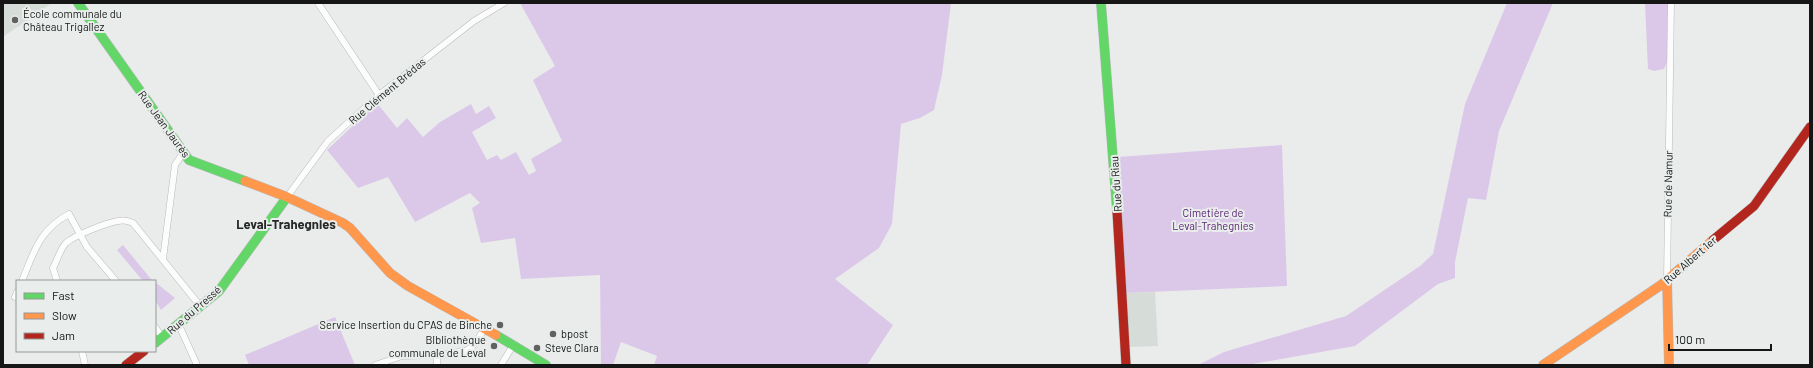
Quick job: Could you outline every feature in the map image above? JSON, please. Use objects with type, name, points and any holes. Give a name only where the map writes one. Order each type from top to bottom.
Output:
[{"type":"street","name":"Rue Jean Jaurès","points":[[78,3],[189,160],[287,197],[343,223],[350,228],[390,273],[408,286],[437,301],[544,365]]},
{"type":"street","points":[[318,3],[380,95]]},
{"type":"street","name":"Rue Clément Brédas","points":[[287,197],[328,141],[380,95],[468,26],[504,3]]},
{"type":"street","name":"Rue du Riau","points":[[1101,3],[1116,184],[1126,365]]},
{"type":"street","name":"Rue de Namur","points":[[1669,365],[1667,280],[1671,3]]},
{"type":"street","name":"Rue Albert 1er","points":[[1543,365],[1667,280],[1754,206],[1810,127]]},
{"type":"street","points":[[163,259],[175,165],[183,153]]},
{"type":"street","name":"Rue du Pressé","points":[[159,340],[219,292],[287,197]]},
{"type":"street","points":[[22,280],[43,234],[51,226],[69,214],[81,233],[87,247],[115,280]]},
{"type":"street","points":[[58,280],[53,268],[65,245],[81,233],[118,220],[128,221],[133,223],[201,307]]},
{"type":"street","points":[[178,324],[197,365]]},
{"type":"street","points":[[156,330],[159,340]]},
{"type":"street","points":[[375,365],[402,356],[465,351],[472,347],[484,330]]},
{"type":"street","points":[[501,365],[512,347]]},
{"type":"street","points":[[82,352],[85,365]]},
{"type":"street","points":[[126,365],[143,352]]},
{"type":"street","points":[[437,354],[437,365]]},
{"type":"shaded area","name":"École communale du Château Trigallez","points":[[3,3],[52,3],[3,37]]},
{"type":"shaded area","points":[[1155,292],[1158,346],[1130,347],[1125,293]]},
{"type":"green space","points":[[520,3],[951,3],[942,75],[934,110],[920,118],[901,124],[892,224],[879,248],[835,279],[893,325],[867,365],[654,365],[657,356],[621,342],[613,365],[601,365],[600,275],[521,279],[515,238],[481,243],[472,208],[480,203],[470,193],[415,222],[388,177],[358,188],[327,150],[377,103],[397,128],[407,118],[423,137],[440,122],[471,104],[476,114],[489,106],[496,118],[472,132],[487,160],[497,155],[501,160],[516,152],[529,175],[536,171],[531,159],[562,141],[533,80],[555,66]]},
{"type":"green space","points":[[1507,3],[1553,3],[1499,131],[1486,200],[1468,198],[1455,262],[1455,278],[1438,284],[1355,346],[1247,365],[1198,365],[1224,352],[1346,316],[1420,266],[1433,254],[1465,104]]},
{"type":"green space","points":[[1645,3],[1668,3],[1667,62],[1664,69],[1654,71],[1648,69]]},
{"type":"green space","name":"Cimetière de Leval-Trahegnies","points":[[1282,145],[1287,286],[1125,293],[1118,157]]},
{"type":"green space","points":[[123,245],[152,280],[142,280],[117,250]]},
{"type":"green space","points":[[156,283],[175,298],[161,310],[156,302]]},
{"type":"green space","points":[[335,317],[355,365],[249,365],[245,355]]},
{"type":"traffic: fast","points":[[78,3],[189,160],[245,181]]},
{"type":"traffic: fast","points":[[1101,3],[1117,211]]},
{"type":"traffic: fast","points":[[156,342],[219,291],[287,197]]},
{"type":"traffic: fast","points":[[496,335],[546,365]]},
{"type":"traffic: slow","points":[[245,181],[287,197],[343,223],[350,228],[390,273],[408,286],[496,335]]},
{"type":"traffic: slow","points":[[1543,365],[1661,285],[1713,240]]},
{"type":"traffic: slow","points":[[1667,280],[1669,365]]},
{"type":"traffic: jam","points":[[1713,240],[1754,206],[1810,127]]},
{"type":"traffic: jam","points":[[1117,211],[1126,365]]},
{"type":"traffic: jam","points":[[126,365],[143,352]]},
{"type":"place","name":"École communale du Château Trigallez","points":[[15,20]]},
{"type":"place","name":"Service Insertion du CPAS de Binche","points":[[500,325]]},
{"type":"place","name":"bpost","points":[[553,334]]},
{"type":"place","name":"BIbliothèque communale de Leval","points":[[494,346]]},
{"type":"place","name":"Steve Clara","points":[[537,348]]},
{"type":"district","name":"Leval-Trahegnies","points":[[286,224]]}]
